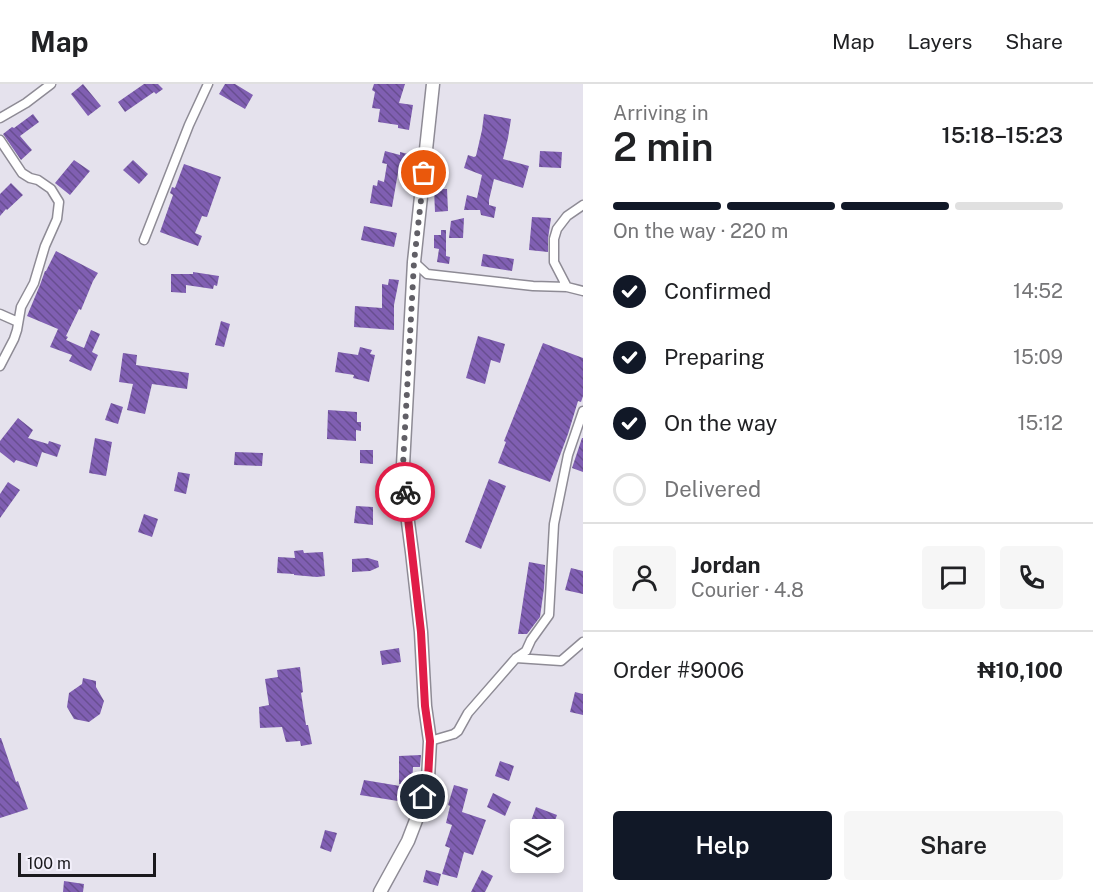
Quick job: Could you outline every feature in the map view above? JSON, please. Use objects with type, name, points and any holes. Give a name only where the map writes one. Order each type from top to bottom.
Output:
[{"type":"main road","points":[[385,890],[408,841],[428,779],[430,741],[403,465],[414,262],[433,84]]},
{"type":"street","points":[[1,116],[26,103],[51,84]]},
{"type":"street","points":[[144,240],[207,84]]},
{"type":"street","points":[[0,140],[22,173],[51,189],[59,202],[57,219],[33,283],[21,307],[14,339],[0,366]]},
{"type":"street","points":[[567,288],[554,262],[554,239],[557,229],[567,216],[583,205]]},
{"type":"street","points":[[414,262],[427,273],[583,291]]},
{"type":"street","points":[[0,314],[18,322]]},
{"type":"street","points":[[430,741],[458,731],[468,713],[516,658],[526,651],[549,615],[554,524],[568,455],[583,411]]},
{"type":"street","points":[[516,658],[561,661],[583,642]]},
{"type":"building","points":[[83,84],[101,106],[88,116],[71,94]]},
{"type":"building","points":[[144,84],[158,84],[163,89],[156,94],[154,92],[125,112],[118,102]]},
{"type":"building","points":[[225,84],[235,84],[253,95],[245,109],[219,94]]},
{"type":"building","points":[[374,84],[405,84],[399,103],[413,105],[409,130],[398,128],[398,125],[378,122],[380,109],[372,108]]},
{"type":"building","points":[[33,114],[39,122],[20,136],[32,150],[21,160],[3,134]]},
{"type":"building","points":[[484,114],[511,119],[503,159],[529,166],[523,188],[494,179],[489,205],[496,207],[494,218],[481,215],[480,210],[464,210],[467,195],[477,198],[482,175],[464,168],[468,155],[476,156]]},
{"type":"building","points":[[385,151],[400,155],[400,152],[408,154],[405,168],[399,167],[392,207],[370,203],[373,185],[377,186],[378,180],[384,182],[387,164],[382,163]]},
{"type":"building","points":[[540,151],[562,152],[561,168],[539,167]]},
{"type":"building","points":[[74,160],[90,171],[70,195],[55,183]]},
{"type":"building","points":[[133,160],[148,174],[139,184],[123,170]]},
{"type":"building","points":[[184,164],[221,177],[207,217],[202,216],[195,233],[202,236],[198,246],[160,232],[173,195],[170,193],[172,187],[175,188]]},
{"type":"building","points":[[11,183],[23,195],[0,216],[0,194]]},
{"type":"building","points":[[434,189],[447,189],[448,211],[435,212]]},
{"type":"building","points":[[532,217],[551,218],[548,252],[529,250]]},
{"type":"building","points":[[464,218],[463,238],[449,238],[451,221]]},
{"type":"building","points":[[364,226],[397,233],[394,247],[361,240]]},
{"type":"building","points":[[441,230],[446,230],[446,256],[450,257],[449,264],[437,262],[439,249],[434,248],[434,235],[441,235]]},
{"type":"building","points":[[56,251],[98,273],[66,336],[68,337],[66,340],[84,348],[91,330],[100,334],[92,352],[98,355],[91,371],[69,361],[72,355],[50,347],[58,329],[27,316],[45,271]]},
{"type":"building","points":[[483,254],[514,259],[512,271],[481,266]]},
{"type":"building","points":[[193,272],[219,276],[217,286],[214,285],[213,289],[186,285],[186,293],[171,292],[171,274],[193,274]]},
{"type":"building","points":[[389,279],[399,280],[394,305],[394,330],[354,327],[355,306],[382,308],[382,284],[388,285]]},
{"type":"building","points":[[221,321],[230,324],[224,347],[215,345]]},
{"type":"building","points":[[478,336],[505,344],[500,363],[491,360],[485,384],[466,378]]},
{"type":"building","points":[[543,343],[583,358],[583,396],[581,402],[578,401],[550,482],[498,463],[506,442],[504,441]]},
{"type":"building","points":[[360,347],[372,350],[370,354],[375,355],[369,382],[353,378],[354,375],[335,372],[338,352],[358,355]]},
{"type":"building","points":[[123,353],[137,355],[136,365],[189,373],[187,389],[152,384],[145,414],[127,410],[133,384],[119,382]]},
{"type":"building","points":[[111,403],[123,407],[118,424],[105,420]]},
{"type":"building","points":[[328,410],[357,412],[357,422],[361,422],[361,431],[356,430],[356,441],[327,439]]},
{"type":"building","points":[[18,418],[33,430],[28,438],[61,445],[57,457],[42,452],[37,467],[16,460],[14,463],[0,452],[0,441]]},
{"type":"building","points":[[95,438],[112,442],[106,476],[89,473]]},
{"type":"building","points":[[583,438],[583,472],[572,468]]},
{"type":"building","points":[[360,450],[373,450],[373,464],[360,463]]},
{"type":"building","points":[[235,452],[263,453],[262,466],[234,465]]},
{"type":"building","points":[[178,472],[190,474],[186,494],[174,491]]},
{"type":"building","points":[[489,479],[506,486],[481,549],[465,542]]},
{"type":"building","points":[[8,482],[20,490],[0,518],[0,494]]},
{"type":"building","points":[[356,506],[373,507],[373,525],[354,523]]},
{"type":"building","points":[[144,514],[158,519],[152,537],[138,532]]},
{"type":"building","points":[[303,550],[304,553],[323,552],[325,576],[277,573],[278,557],[295,558],[294,551]]},
{"type":"building","points":[[368,558],[378,561],[379,567],[370,571],[352,572],[352,559]]},
{"type":"building","points":[[529,562],[545,565],[540,617],[527,634],[518,634]]},
{"type":"building","points":[[571,568],[583,571],[583,594],[565,590]]},
{"type":"building","points":[[399,648],[401,662],[382,665],[380,651]]},
{"type":"building","points":[[300,667],[303,692],[301,693],[306,725],[308,725],[312,744],[301,746],[300,741],[286,742],[282,727],[260,728],[259,707],[269,705],[265,679],[278,677],[277,670]]},
{"type":"building","points":[[83,678],[96,681],[96,687],[104,701],[100,714],[89,722],[74,719],[67,707],[69,693],[82,684]]},
{"type":"building","points":[[575,692],[583,694],[583,715],[570,712]]},
{"type":"building","points":[[0,738],[28,809],[0,818]]},
{"type":"building","points":[[421,755],[420,767],[413,767],[412,785],[399,784],[399,756]]},
{"type":"building","points":[[500,761],[514,766],[509,781],[495,776]]},
{"type":"building","points":[[364,780],[400,786],[398,801],[360,795]]},
{"type":"building","points":[[454,785],[468,789],[462,812],[486,820],[473,855],[464,852],[457,878],[442,874],[450,848],[445,846],[452,825],[446,823]]},
{"type":"building","points":[[493,793],[511,802],[505,816],[487,807]]},
{"type":"building","points":[[536,807],[557,815],[556,819],[532,819]]},
{"type":"building","points":[[325,830],[337,833],[331,852],[320,848]]},
{"type":"building","points":[[426,870],[441,874],[438,886],[423,882]]},
{"type":"building","points":[[482,870],[493,876],[485,892],[471,892]]},
{"type":"building","points":[[64,881],[84,884],[83,892],[63,892]]},
{"type":"way so far","points":[[405,492],[403,465],[414,262],[424,173]]},
{"type":"route","points":[[405,492],[421,632],[425,706],[430,741],[428,779],[423,797]]}]
